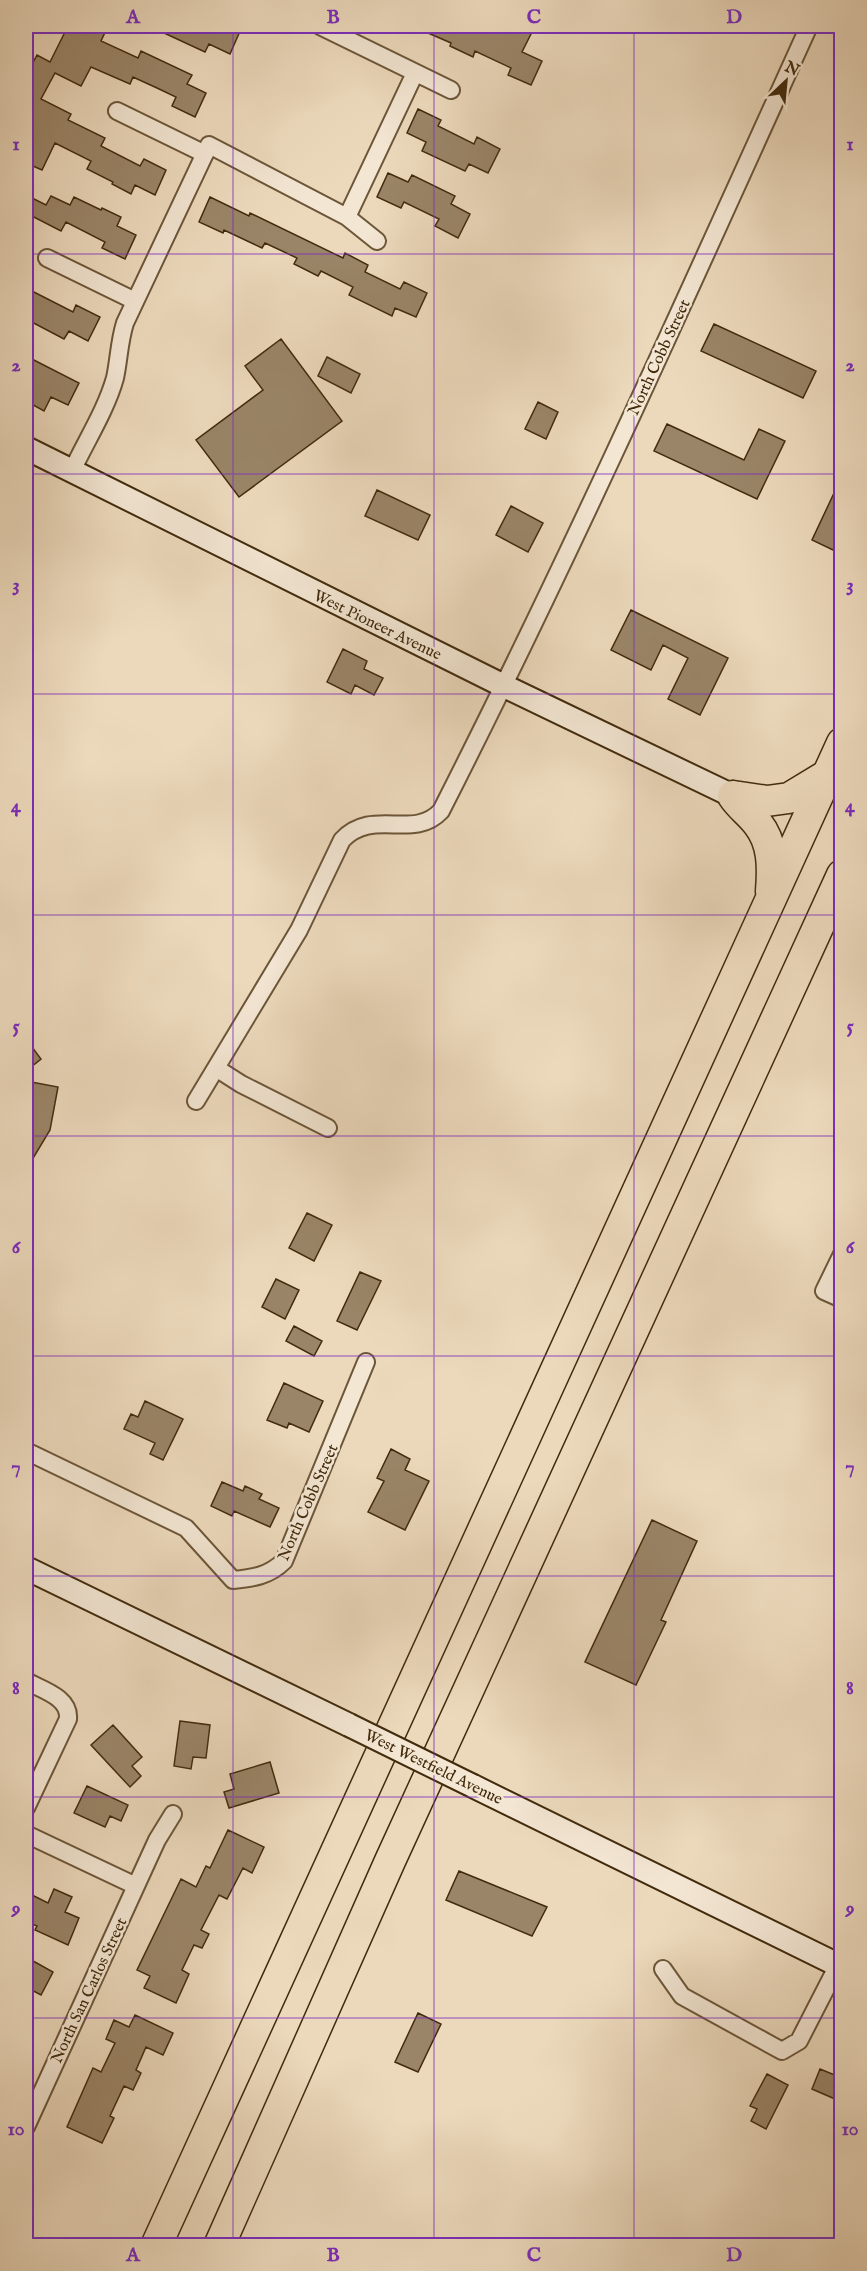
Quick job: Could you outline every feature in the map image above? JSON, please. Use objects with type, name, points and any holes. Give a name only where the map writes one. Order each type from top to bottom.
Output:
[{"type":"highway","points":[[156,2246],[842,742]]},
{"type":"highway","points":[[733,796],[767,801],[789,798],[827,775]]},
{"type":"highway","points":[[733,796],[739,806],[759,824],[767,838],[773,871],[770,900]]},
{"type":"highway","points":[[219,2246],[395,1851],[832,910],[842,875]]},
{"type":"highway","points":[[149,2246],[187,2179]]},
{"type":"street","points":[[320,26],[451,90]]},
{"type":"street","name":"North Cobb Street","points":[[216,1068],[299,930],[342,840],[351,830],[364,826],[421,824],[433,819],[441,811],[504,686],[702,262],[809,26]]},
{"type":"street","points":[[347,217],[415,73]]},
{"type":"street","points":[[117,111],[205,154]]},
{"type":"street","points":[[72,471],[109,396],[115,377],[120,340],[135,301],[209,145],[347,217],[377,241]]},
{"type":"street","points":[[47,258],[135,301]]},
{"type":"street","name":"West Pioneer Avenue","points":[[26,448],[504,686],[733,796]]},
{"type":"street","points":[[196,1101],[216,1068],[241,1084],[328,1128]]},
{"type":"street","points":[[842,1254],[824,1291],[842,1299]]},
{"type":"street","name":"North Cobb Street","points":[[26,1451],[186,1528],[233,1580],[261,1577],[284,1561],[366,1362]]},
{"type":"street","name":"West Westfield Avenue","points":[[26,1568],[840,1966]]},
{"type":"street","points":[[26,1682],[62,1700],[69,1711],[68,1719],[26,1808]]},
{"type":"street","name":"North San Carlos Street","points":[[26,2127],[157,1840],[173,1814]]},
{"type":"street","points":[[26,1834],[136,1886]]},
{"type":"street","points":[[663,1969],[682,1996],[782,2051],[799,2041],[840,1966]]},
{"type":"building","points":[[68,26],[108,26],[101,41],[138,58],[141,51],[192,75],[187,84],[206,93],[195,117],[172,106],[176,97],[133,77],[130,84],[91,67],[81,86],[55,73],[41,99],[71,114],[68,120],[105,138],[101,146],[140,166],[144,159],[166,170],[155,195],[135,185],[131,194],[87,169],[91,161],[55,143],[42,170],[26,163],[26,119],[33,104],[26,101],[26,85],[30,76],[27,74],[37,55],[50,62]]},
{"type":"building","points":[[149,26],[233,26],[241,29],[230,54],[209,44],[205,52]]},
{"type":"building","points":[[412,26],[469,26],[480,31],[483,26],[535,26],[522,52],[542,61],[531,85],[508,75],[511,68],[475,51],[473,57],[450,46],[451,43]]},
{"type":"building","points":[[418,109],[441,120],[438,126],[474,144],[477,137],[500,149],[488,173],[469,164],[465,171],[422,151],[426,142],[407,133]]},
{"type":"building","points":[[388,173],[408,182],[412,175],[455,196],[451,204],[470,214],[458,238],[435,226],[439,219],[404,202],[401,208],[377,197]]},
{"type":"building","points":[[26,195],[46,205],[51,196],[70,205],[74,197],[121,217],[117,226],[136,235],[125,259],[102,248],[105,242],[66,222],[61,231],[26,213]]},
{"type":"building","points":[[210,197],[249,216],[250,213],[343,258],[345,253],[368,265],[365,272],[400,289],[404,282],[427,293],[416,317],[395,308],[392,316],[349,295],[353,287],[321,271],[318,276],[294,264],[297,258],[265,243],[262,248],[224,230],[223,233],[199,222]]},
{"type":"building","points":[[26,288],[73,312],[76,305],[100,317],[88,341],[69,331],[64,339],[26,319]]},
{"type":"building","points":[[714,324],[816,371],[803,398],[701,351]]},
{"type":"building","points":[[281,339],[342,421],[239,497],[196,440],[263,390],[245,366]]},
{"type":"building","points":[[26,356],[79,383],[68,405],[51,397],[44,411],[26,401]]},
{"type":"building","points":[[327,357],[360,374],[351,393],[318,376]]},
{"type":"building","points":[[538,402],[558,412],[546,439],[525,429]]},
{"type":"building","points":[[667,424],[744,460],[759,429],[785,441],[757,499],[654,451]]},
{"type":"building","points":[[842,476],[842,531],[833,550],[812,540]]},
{"type":"building","points":[[377,490],[430,515],[418,540],[365,516]]},
{"type":"building","points":[[511,506],[543,523],[528,552],[496,535]]},
{"type":"building","points":[[631,610],[728,658],[700,715],[668,699],[688,658],[663,645],[651,670],[611,650]]},
{"type":"building","points":[[343,649],[367,661],[364,669],[383,678],[374,695],[355,685],[351,694],[327,682]]},
{"type":"building","points":[[26,1039],[41,1059],[26,1071]]},
{"type":"building","points":[[26,1081],[58,1087],[50,1130],[26,1170]]},
{"type":"building","points":[[307,1213],[332,1225],[314,1261],[289,1248]]},
{"type":"building","points":[[360,1272],[381,1281],[357,1330],[337,1321]]},
{"type":"building","points":[[276,1279],[299,1290],[285,1319],[262,1307]]},
{"type":"building","points":[[294,1326],[322,1341],[314,1356],[286,1341]]},
{"type":"building","points":[[284,1383],[323,1401],[309,1432],[289,1423],[287,1428],[267,1420]]},
{"type":"building","points":[[145,1401],[183,1419],[163,1460],[150,1454],[155,1443],[124,1429],[131,1414],[138,1417]]},
{"type":"building","points":[[391,1449],[410,1459],[405,1470],[429,1481],[405,1530],[368,1512],[384,1481],[377,1478]]},
{"type":"building","points":[[222,1482],[243,1491],[245,1486],[262,1494],[259,1499],[279,1508],[270,1527],[234,1511],[232,1516],[211,1506]]},
{"type":"building","points":[[652,1520],[697,1541],[661,1620],[666,1622],[636,1685],[585,1662]]},
{"type":"building","points":[[180,1721],[210,1725],[206,1758],[193,1757],[191,1769],[174,1766]]},
{"type":"building","points":[[113,1725],[142,1757],[132,1766],[141,1776],[130,1787],[91,1745]]},
{"type":"building","points":[[270,1762],[279,1793],[229,1808],[224,1792],[234,1789],[230,1774]]},
{"type":"building","points":[[87,1786],[128,1805],[121,1821],[110,1816],[105,1827],[74,1813]]},
{"type":"building","points":[[228,1830],[264,1847],[252,1873],[243,1868],[227,1899],[219,1895],[201,1930],[209,1934],[202,1948],[194,1945],[182,1970],[189,1974],[176,2003],[144,1988],[150,1976],[137,1970],[181,1879],[196,1887],[206,1866],[210,1868]]},
{"type":"building","points":[[459,1871],[547,1907],[532,1936],[446,1900]]},
{"type":"building","points":[[54,1889],[72,1897],[65,1912],[79,1918],[68,1945],[35,1930],[37,1926],[26,1921],[26,1892],[48,1903]]},
{"type":"building","points":[[26,1957],[53,1972],[41,1995],[26,1987]]},
{"type":"building","points":[[418,2013],[441,2024],[418,2072],[395,2062]]},
{"type":"building","points":[[135,2015],[173,2033],[163,2055],[146,2047],[136,2070],[141,2073],[133,2090],[124,2086],[110,2116],[114,2118],[102,2143],[67,2127],[93,2068],[101,2072],[115,2043],[106,2039],[114,2020],[129,2027]]},
{"type":"building","points":[[820,2069],[842,2078],[842,2102],[812,2089]]},
{"type":"building","points":[[767,2074],[788,2085],[766,2129],[751,2121],[757,2109],[750,2106]]}]
